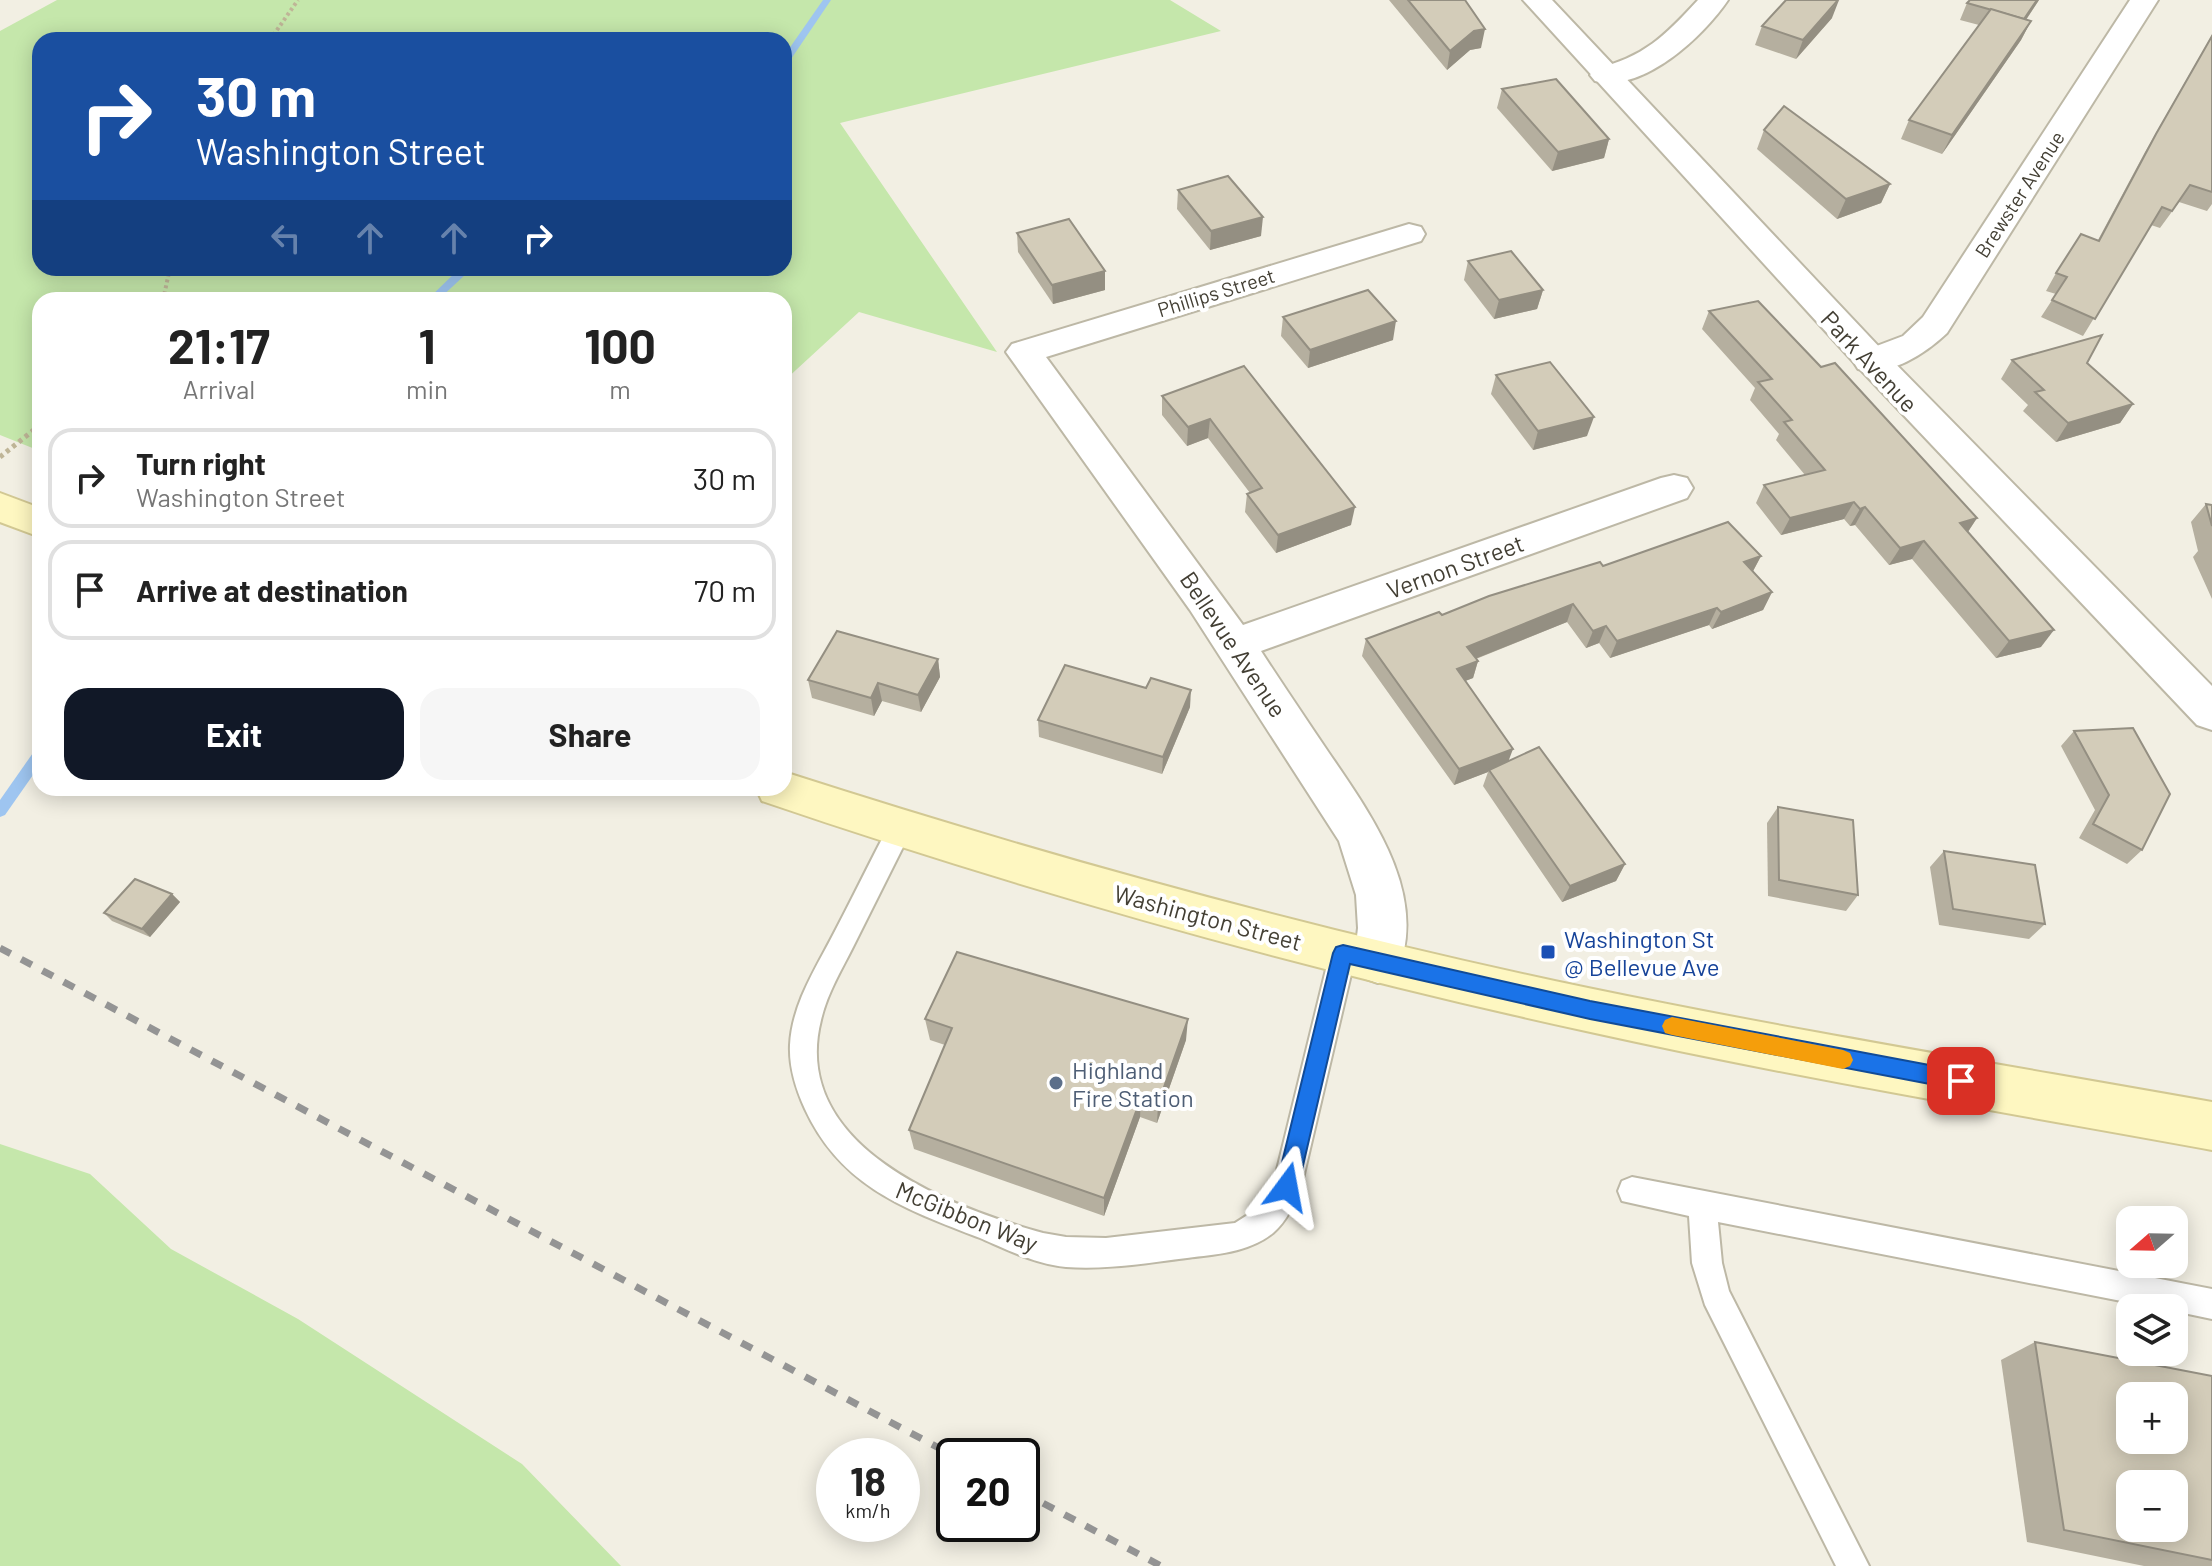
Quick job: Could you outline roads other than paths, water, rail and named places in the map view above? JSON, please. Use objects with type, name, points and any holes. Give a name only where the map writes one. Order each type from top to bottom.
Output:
[{"type":"main road","points":[[0,507],[32,520]]},
{"type":"main road","name":"Washington Street","points":[[792,792],[1166,907],[1360,958],[1590,1010],[1805,1053],[2212,1126]]},
{"type":"street","name":"Park Avenue","points":[[1537,0],[1871,361],[2212,713]]},
{"type":"street","points":[[1605,75],[1644,65],[1662,53],[1714,0]]},
{"type":"street","name":"Brewster Avenue","points":[[1871,361],[1915,344],[1935,325],[2144,0]]},
{"type":"street","name":"Phillips Street","points":[[1024,352],[1409,234]]},
{"type":"street","name":"Bellevue Avenue","points":[[1024,352],[1235,644],[1344,810],[1366,851],[1381,897],[1382,939],[1360,958]]},
{"type":"street","name":"Vernon Street","points":[[1235,644],[1674,488]]},
{"type":"lane","name":"McGibbon Way","points":[[901,827],[813,1001],[803,1040],[810,1088],[818,1111],[831,1131],[845,1151],[866,1171],[911,1197],[1038,1247],[1065,1252],[1093,1252],[1235,1237],[1253,1232],[1269,1220],[1287,1187],[1360,958]]},
{"type":"lane","points":[[1632,1191],[2212,1304]]},
{"type":"lane","points":[[1702,1204],[1707,1263],[1715,1295],[1853,1566]]},
{"type":"waterway","points":[[792,51],[827,0]]},
{"type":"waterway","points":[[441,292],[458,276]]},
{"type":"waterway","points":[[0,811],[32,765]]},
{"type":"railway","points":[[0,948],[936,1446]]},
{"type":"railway","points":[[1040,1502],[1161,1566]]},
{"type":"place","name":"Washington St @ Bellevue Ave","points":[[1548,952]]},
{"type":"place","name":"Highland Fire Station","points":[[1056,1083]]}]
